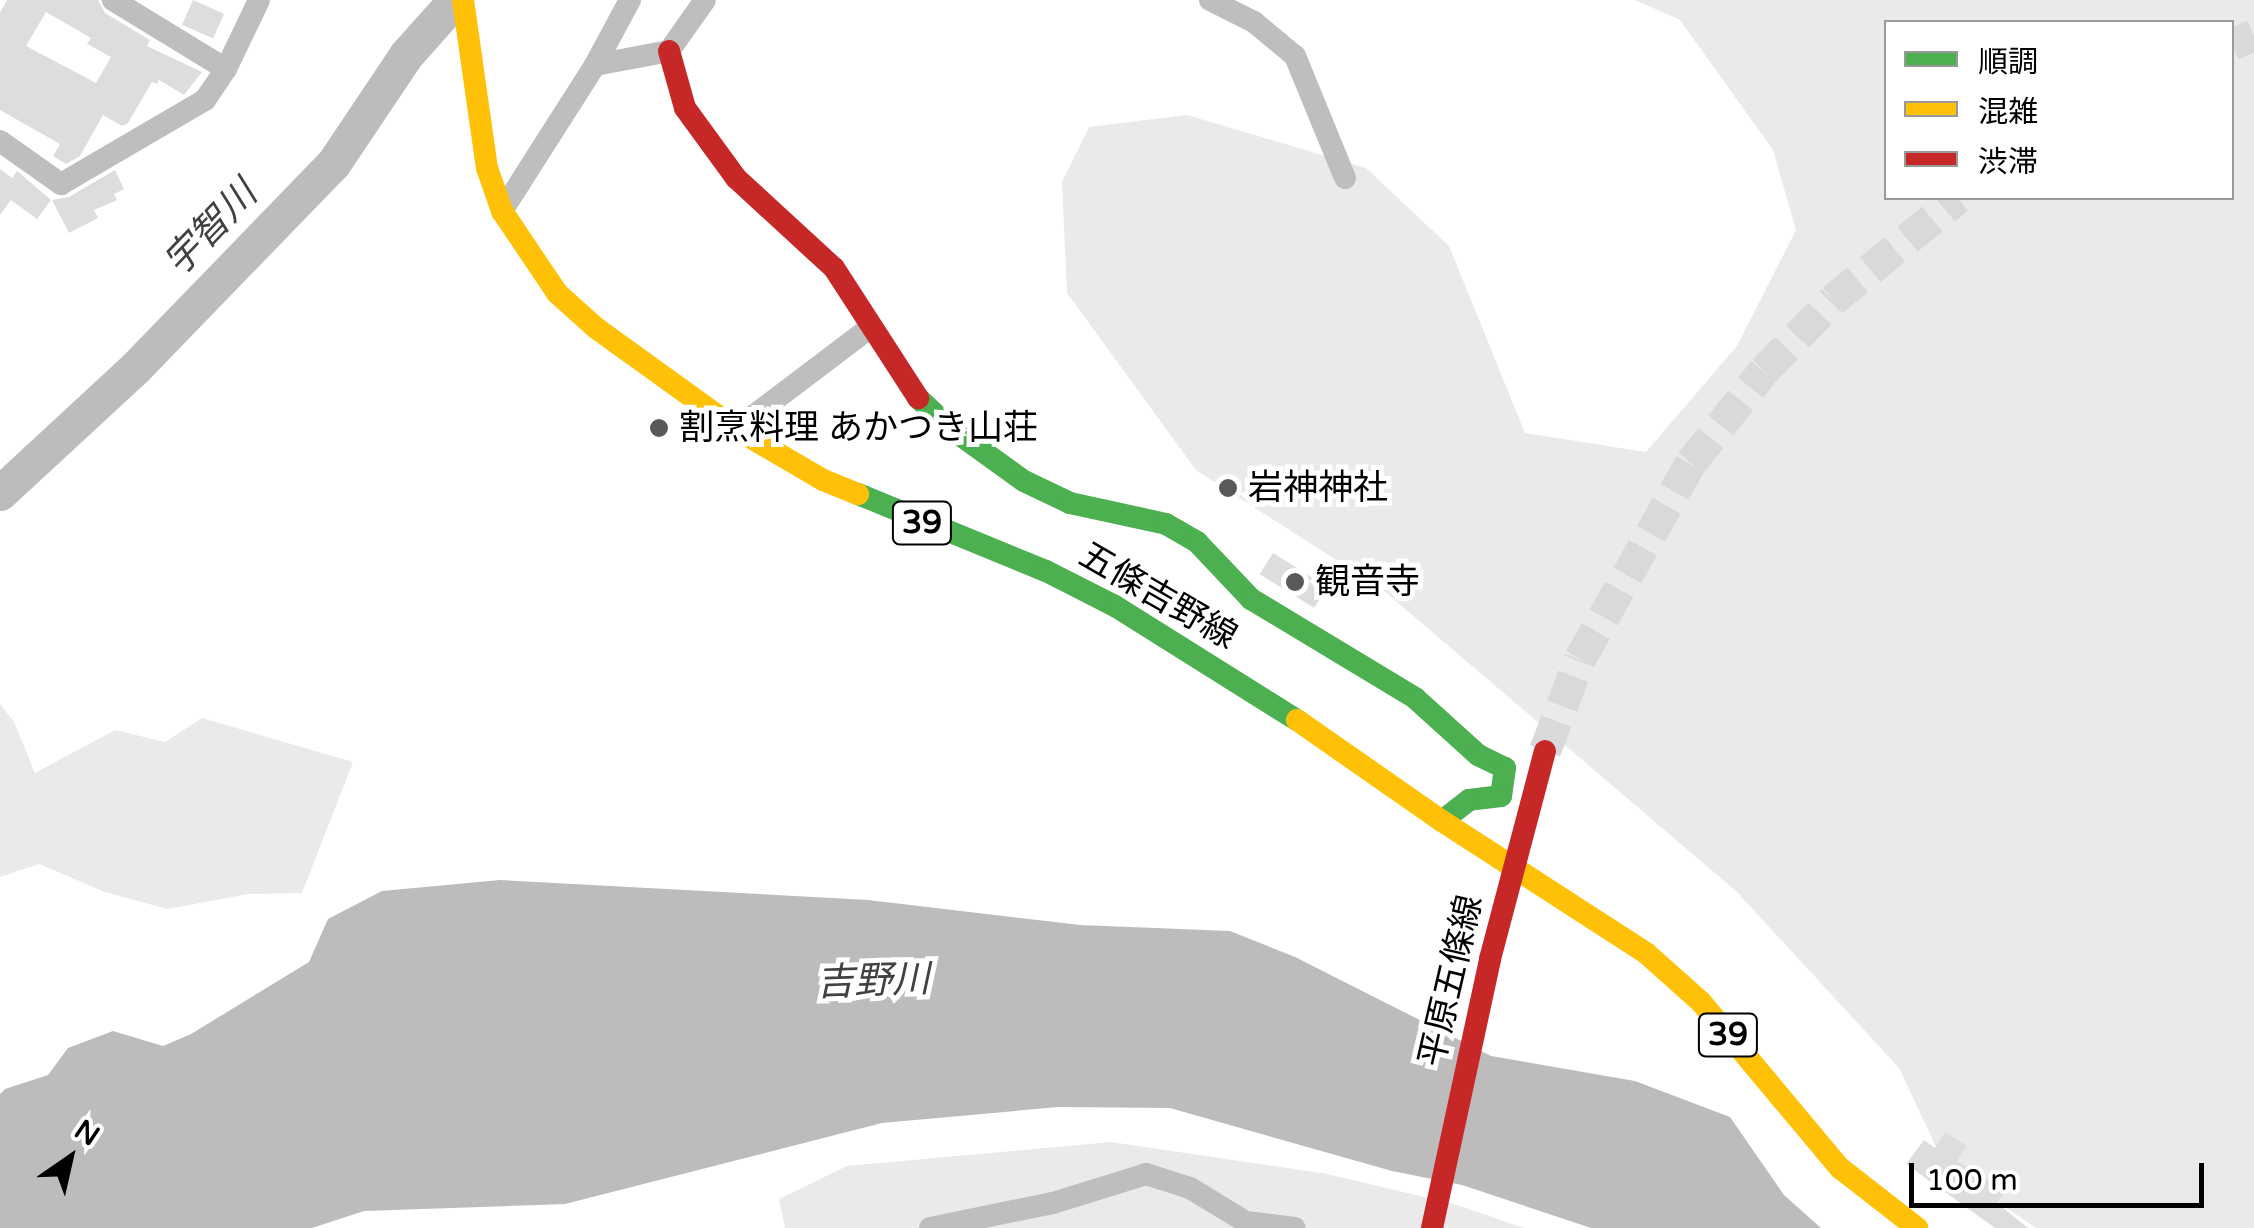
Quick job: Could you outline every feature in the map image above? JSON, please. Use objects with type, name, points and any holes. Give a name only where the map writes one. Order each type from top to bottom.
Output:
[{"type":"main road","name":"五條吉野線","points":[[463,0],[487,168],[502,210],[558,293],[610,338],[736,429],[823,480],[1046,571],[1114,606],[1293,718],[1442,821],[1646,952],[1700,1002],[1840,1168],[1917,1228]]},
{"type":"main road","points":[[669,51],[685,108],[736,178],[834,268],[914,394],[949,427],[1024,481],[1070,503],[1166,524],[1198,542],[1250,600],[1415,698],[1478,755],[1505,768],[1501,796],[1470,800],[1442,821]]},
{"type":"main road","name":"平原五條線","points":[[1432,1227],[1490,960],[1545,751]]},
{"type":"street","points":[[113,0],[226,69]]},
{"type":"street","points":[[0,141],[61,184],[205,100],[226,69],[259,0]]},
{"type":"street","points":[[502,210],[595,65],[630,0]]},
{"type":"street","points":[[595,65],[669,51],[705,0]]},
{"type":"street","points":[[1210,0],[1254,22],[1294,56],[1345,178]]},
{"type":"street","points":[[736,429],[870,326]]},
{"type":"street","points":[[930,1228],[1053,1204],[1146,1174],[1190,1188],[1246,1222],[1295,1228]]},
{"type":"shaded area","points":[[1635,0],[2254,0],[2254,1228],[2036,1228],[1945,1166],[1899,1068],[1736,891],[1383,590],[1196,470],[1067,293],[1062,182],[1089,127],[1187,115],[1366,168],[1449,246],[1525,433],[1646,452],[1737,346],[1796,230],[1773,150],[1680,20]]},
{"type":"shaded area","points":[[0,704],[14,722],[35,773],[115,730],[165,742],[202,718],[353,762],[302,893],[248,894],[167,909],[105,892],[39,864],[0,877]]},
{"type":"shaded area","points":[[1111,1142],[1327,1174],[1454,1204],[1524,1228],[785,1228],[779,1199],[847,1166]]},
{"type":"water","name":"吉野川","points":[[500,880],[868,900],[1080,925],[1230,931],[1295,957],[1491,1056],[1635,1081],[1730,1117],[1784,1195],[1821,1228],[1591,1228],[1462,1185],[1392,1171],[1170,1108],[1058,1107],[882,1123],[565,1204],[364,1211],[312,1228],[0,1228],[0,1094],[5,1089],[48,1075],[68,1048],[113,1031],[163,1046],[191,1034],[309,962],[328,919],[382,891]]},
{"type":"building","points":[[7,0],[98,0],[105,13],[150,40],[147,46],[202,72],[184,95],[159,80],[157,84],[152,82],[128,123],[122,126],[103,115],[80,156],[66,164],[53,156],[60,144],[0,110],[0,13]],"holes":[[[46,12],[91,38],[87,44],[111,57],[96,83],[26,46]]]},
{"type":"building","points":[[193,0],[224,14],[213,38],[182,25]]},
{"type":"building","points":[[0,169],[12,178],[17,171],[51,200],[37,219],[11,200],[0,215]]},
{"type":"building","points":[[115,170],[124,189],[114,194],[117,200],[94,210],[98,218],[69,233],[52,200],[69,197]]},
{"type":"building","points":[[1273,553],[1327,587],[1314,608],[1260,574]]},
{"type":"building","points":[[1945,1132],[1967,1146],[1957,1161],[2006,1191],[1997,1203],[2028,1228],[1995,1228],[1906,1164],[1924,1140],[1935,1148]]},
{"type":"waterway","name":"宇智川","points":[[0,493],[136,367],[333,164],[406,55],[455,0]]},
{"type":"tunnel","points":[[2234,44],[2254,35]]},
{"type":"tunnel","points":[[1545,751],[1580,659],[1691,463],[1764,371],[1833,300],[1956,200]]},
{"type":"traffic: fast","points":[[918,398],[949,427],[1024,481],[1070,503],[1166,524],[1197,542],[1251,599],[1415,698],[1478,755],[1505,768],[1501,796],[1469,800],[1442,821]]},
{"type":"traffic: fast","points":[[858,494],[1046,571],[1115,606],[1297,720]]},
{"type":"traffic: slow","points":[[463,0],[487,168],[502,211],[557,293],[596,328],[736,429],[823,480],[858,494]]},
{"type":"traffic: slow","points":[[1297,720],[1442,821],[1646,953],[1701,1002],[1840,1168],[1917,1228]]},
{"type":"traffic: jam","points":[[669,51],[685,108],[736,178],[834,268],[918,398]]},
{"type":"traffic: jam","points":[[1432,1228],[1490,959],[1545,751]]},
{"type":"place","name":"割烹料理 あかつき山荘","points":[[659,428]]},
{"type":"place","name":"岩神神社","points":[[1228,488]]},
{"type":"place","name":"観音寺","points":[[1295,582]]}]
